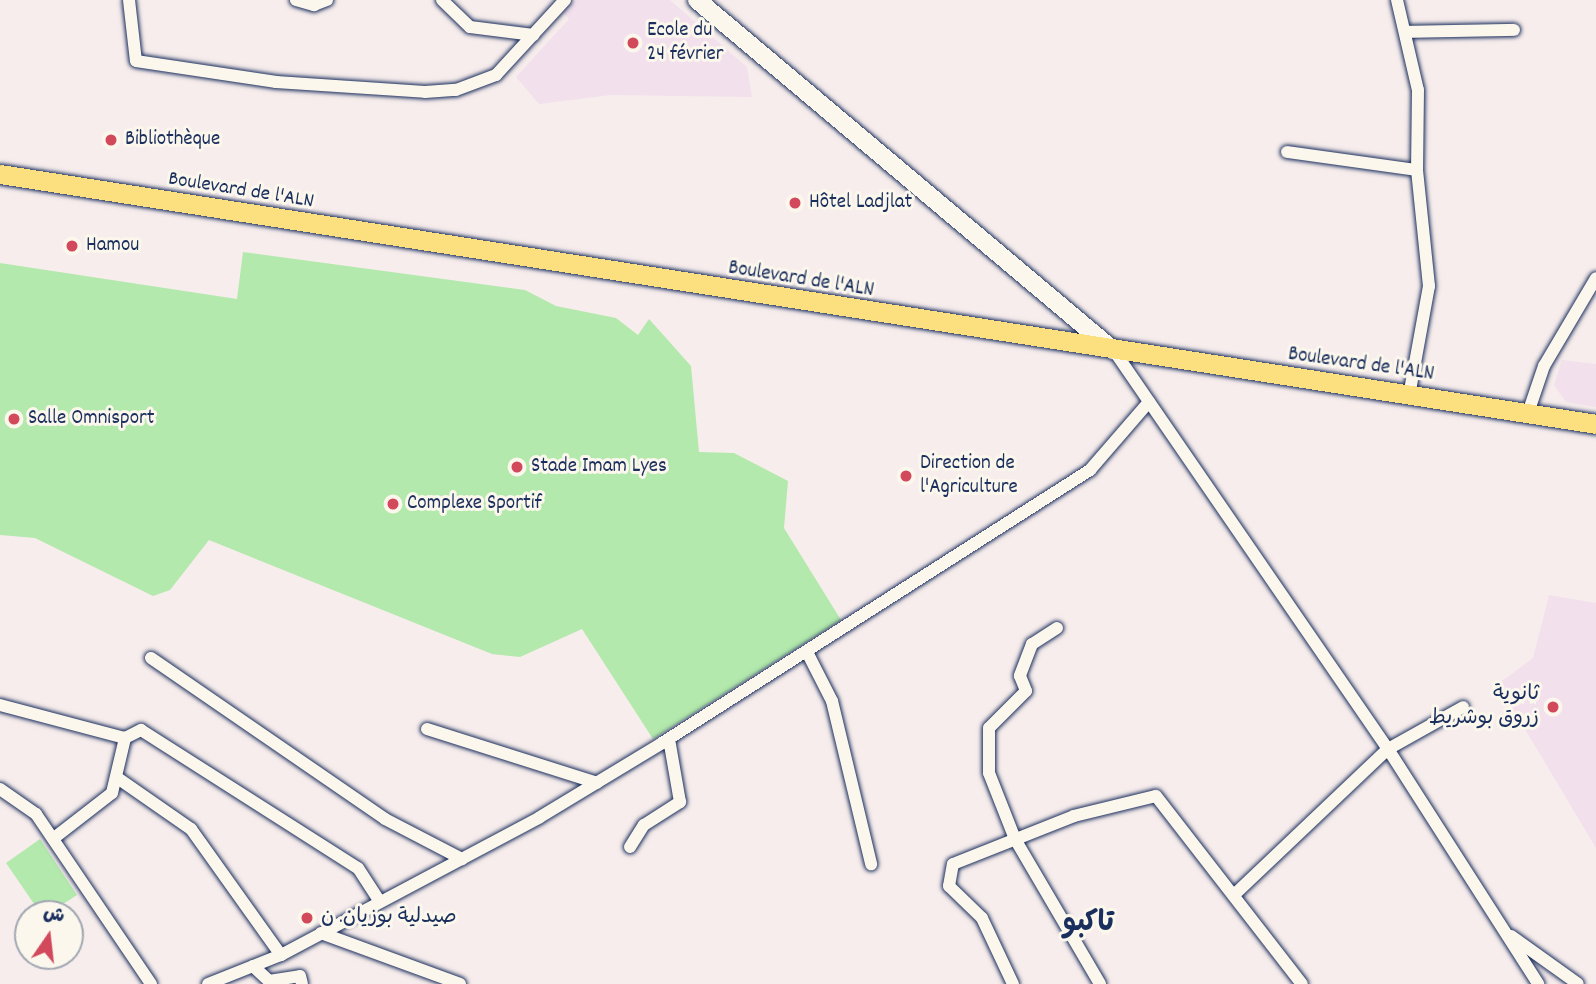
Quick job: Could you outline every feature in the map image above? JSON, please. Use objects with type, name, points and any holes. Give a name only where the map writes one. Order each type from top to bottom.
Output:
[{"type":"main road","name":"Boulevard de l'ALN","points":[[0,174],[1115,352],[1596,424]]},
{"type":"street","points":[[129,0],[136,61],[314,86],[456,90],[496,75],[565,0]]},
{"type":"street","points":[[296,0],[314,5],[327,0]]},
{"type":"street","points":[[442,0],[478,30],[533,34]]},
{"type":"street","points":[[697,0],[1115,352],[1388,748],[1538,984]]},
{"type":"street","points":[[1397,0],[1418,90],[1417,170],[1429,286],[1409,396]]},
{"type":"street","points":[[1406,32],[1514,30]]},
{"type":"street","points":[[1287,152],[1417,170]]},
{"type":"street","points":[[1528,414],[1544,366],[1596,278]]},
{"type":"street","points":[[208,984],[281,955],[462,859],[669,739],[1090,470],[1149,402]]},
{"type":"street","points":[[1057,628],[1032,644],[1020,676],[1026,691],[989,728],[989,774],[1015,839],[1100,984]]},
{"type":"street","points":[[807,652],[832,701],[871,863]]},
{"type":"street","points":[[151,658],[386,819],[462,859]]},
{"type":"street","points":[[0,705],[125,738],[141,730],[358,868],[380,902]]},
{"type":"street","points":[[1235,894],[1388,748],[1463,707]]},
{"type":"street","points":[[427,729],[597,783]]},
{"type":"street","points":[[54,838],[112,793],[119,779],[125,738]]},
{"type":"street","points":[[630,847],[644,825],[680,802],[669,739]]},
{"type":"street","points":[[119,779],[191,829],[281,955]]},
{"type":"street","points":[[0,789],[29,807],[54,838],[151,984]]},
{"type":"street","points":[[1013,984],[982,918],[947,878],[953,864],[1097,809],[1163,797],[1302,984]]},
{"type":"street","points":[[321,933],[460,984]]},
{"type":"street","points":[[1508,934],[1578,984]]},
{"type":"street","points":[[253,966],[269,981],[300,976],[302,984]]},
{"type":"shaded area","name":"Ecole du 24 février","points":[[575,0],[670,0],[747,67],[752,97],[611,95],[539,104],[516,77],[569,19],[563,12]]},
{"type":"shaded area","points":[[1562,360],[1596,364],[1596,407],[1566,402],[1554,385]]},
{"type":"shaded area","name":"ثانوية زروق بوشريط","points":[[1549,595],[1596,603],[1596,848],[1498,684],[1533,658]]},
{"type":"green space","name":"Complexe Sportif","points":[[243,252],[525,290],[556,306],[616,318],[638,335],[649,319],[691,366],[699,452],[734,453],[788,481],[784,528],[841,620],[653,739],[582,629],[520,657],[492,654],[209,540],[170,590],[153,596],[35,538],[0,535],[0,263],[237,299]]},
{"type":"green space","points":[[40,839],[77,895],[69,900],[31,900],[6,863]]},
{"type":"place","name":"Ecole du 24 février","points":[[633,43]]},
{"type":"place","name":"Bibliothèque","points":[[111,140]]},
{"type":"place","name":"Hôtel Ladjlat","points":[[795,203]]},
{"type":"place","name":"Hamou","points":[[72,246]]},
{"type":"place","name":"Salle Omnisport","points":[[14,419]]},
{"type":"place","name":"Stade Imam Lyes","points":[[517,467]]},
{"type":"place","name":"Direction de l'Agriculture","points":[[906,476]]},
{"type":"place","name":"Complexe Sportif","points":[[393,504]]},
{"type":"place","name":"ثانوية زروق بوشريط","points":[[1553,707]]},
{"type":"place","name":"صيدلية بوزيان. ن","points":[[307,918]]},
{"type":"district","name":"تاكبو","points":[[1088,925]]}]
